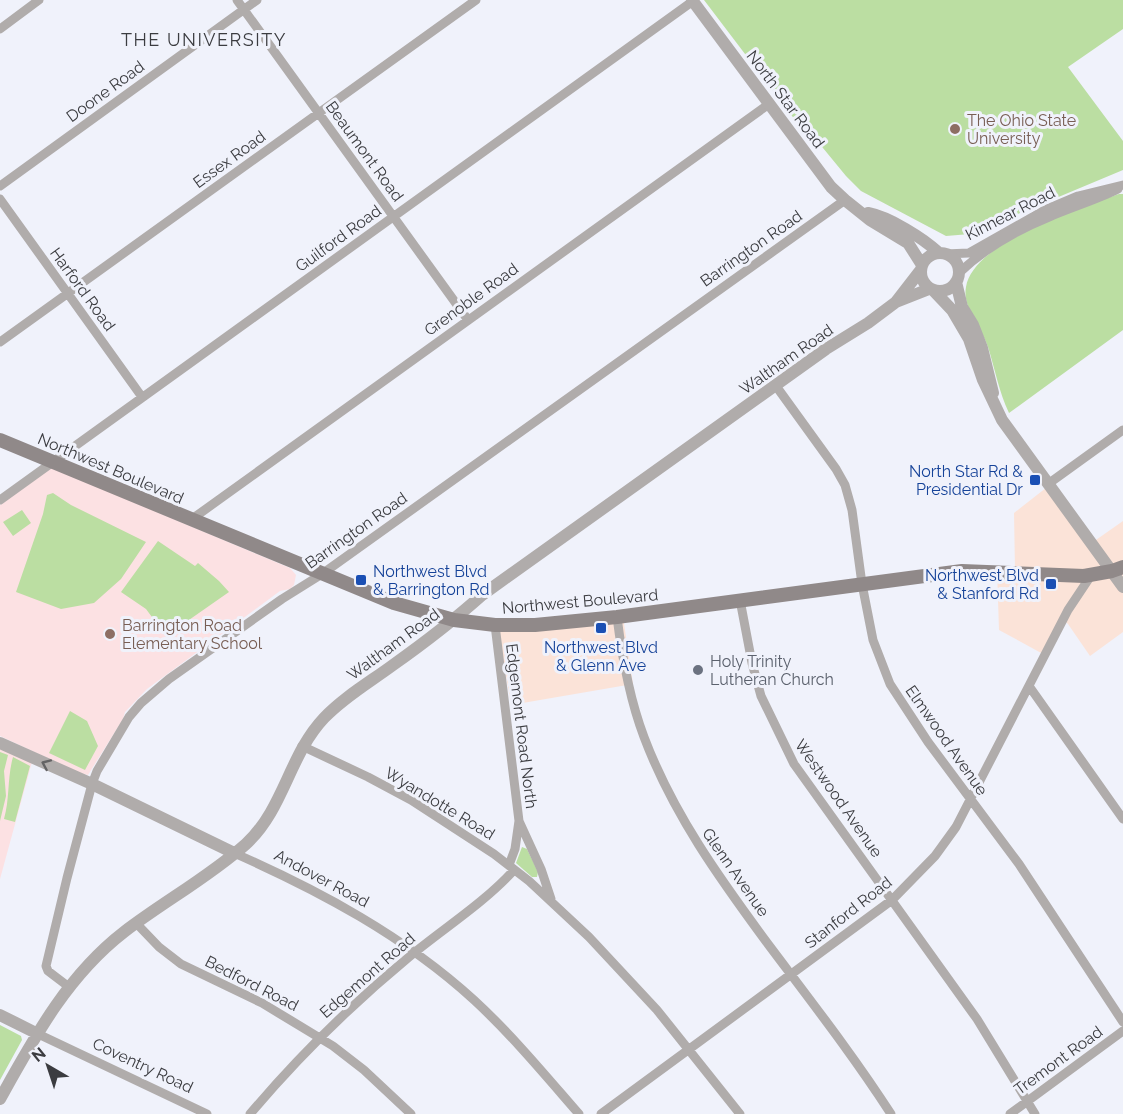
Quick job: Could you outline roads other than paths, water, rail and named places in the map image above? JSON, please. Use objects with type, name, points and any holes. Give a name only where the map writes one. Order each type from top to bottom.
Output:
[{"type":"main road","name":"Northwest Boulevard","points":[[0,440],[394,603],[454,620],[495,625],[535,625],[616,618],[962,571],[1065,576],[1117,569]]},
{"type":"street","points":[[0,29],[39,0]]},
{"type":"street","name":"Beaumont Road","points":[[237,0],[468,320]]},
{"type":"street","name":"Doone Road","points":[[0,186],[257,0]]},
{"type":"street","name":"Essex Road","points":[[0,342],[476,0]]},
{"type":"street","name":"North Star Road","points":[[692,1],[818,169],[845,200],[870,220],[908,243],[921,268]]},
{"type":"street","name":"Guilford Road","points":[[0,500],[692,1]]},
{"type":"street","name":"Grenoble Road","points":[[192,519],[769,104]]},
{"type":"street","name":"Kinnear Road","points":[[942,253],[969,253],[1046,210],[1078,196],[1123,186]]},
{"type":"street","name":"Kinnear Road","points":[[958,278],[989,250],[1020,231],[1123,186]]},
{"type":"street","name":"Harford Road","points":[[0,199],[142,397]]},
{"type":"street","name":"Barrington Road","points":[[69,987],[48,971],[46,966],[71,860],[92,784],[119,731],[141,703],[169,680],[282,599],[322,574],[845,200]]},
{"type":"street","name":"North Star Road","points":[[861,212],[884,218],[942,253]]},
{"type":"street","points":[[995,406],[991,378],[982,348],[973,325],[962,307],[956,261],[942,253],[929,256],[921,268],[922,281],[952,310],[969,339],[995,406],[1048,484],[1117,569],[1123,586]]},
{"type":"street","name":"Waltham Road","points":[[896,302],[921,268]]},
{"type":"street","points":[[931,290],[946,291],[958,278]]},
{"type":"street","name":"Waltham Road","points":[[0,1099],[36,1033],[69,987],[106,948],[136,923],[248,842],[276,805],[302,746],[312,731],[338,705],[454,620],[482,595],[896,302],[931,290]]},
{"type":"street","name":"Elmwood Avenue","points":[[776,386],[845,485],[852,510],[862,584],[873,640],[890,684],[917,727],[1044,901],[1123,1022]]},
{"type":"street","points":[[1048,484],[1123,430]]},
{"type":"street","name":"Stanford Road","points":[[601,1114],[892,900],[935,856],[956,827],[1068,610],[1092,574]]},
{"type":"street","name":"Westwood Avenue","points":[[740,600],[761,696],[794,764],[814,795],[977,1019],[1035,1114]]},
{"type":"street","name":"Glenn Avenue","points":[[616,618],[623,656],[644,736],[675,804],[695,841],[891,1114]]},
{"type":"street","name":"Edgemont Road North","points":[[495,625],[519,821],[511,868]]},
{"type":"street","points":[[1029,686],[1123,819]]},
{"type":"street","name":"Andover Road","points":[[0,743],[92,784],[329,898],[370,922],[450,980],[491,1017],[531,1058],[579,1114]]},
{"type":"street","name":"Wyandotte Road","points":[[302,746],[411,800],[494,854],[552,902],[589,937],[650,1002],[740,1114]]},
{"type":"street","name":"Wyandotte Road","points":[[519,821],[552,902]]},
{"type":"street","name":"Edgemont Road","points":[[250,1114],[351,1006],[489,893],[511,868]]},
{"type":"street","name":"Bedford Road","points":[[136,923],[159,947],[181,964],[262,1003],[320,1037],[364,1070],[411,1114]]},
{"type":"street","name":"Coventry Road","points":[[0,1015],[207,1114]]},
{"type":"street","name":"Tremont Road","points":[[1010,1114],[1123,1031]]},
{"type":"place","name":"The Ohio State University","points":[[955,129]]},
{"type":"place","name":"North Star Rd & Presidential Dr","points":[[1035,480]]},
{"type":"place","name":"Northwest Blvd & Barrington Rd","points":[[361,580]]},
{"type":"place","name":"Northwest Blvd & Stanford Rd","points":[[1051,584]]},
{"type":"place","name":"Northwest Blvd & Glenn Ave","points":[[601,628]]},
{"type":"place","name":"Barrington Road Elementary School","points":[[110,634]]},
{"type":"place","name":"Holy Trinity Lutheran Church","points":[[698,670]]},
{"type":"district","name":"THE UNIVERSITY","points":[[204,40]]}]
